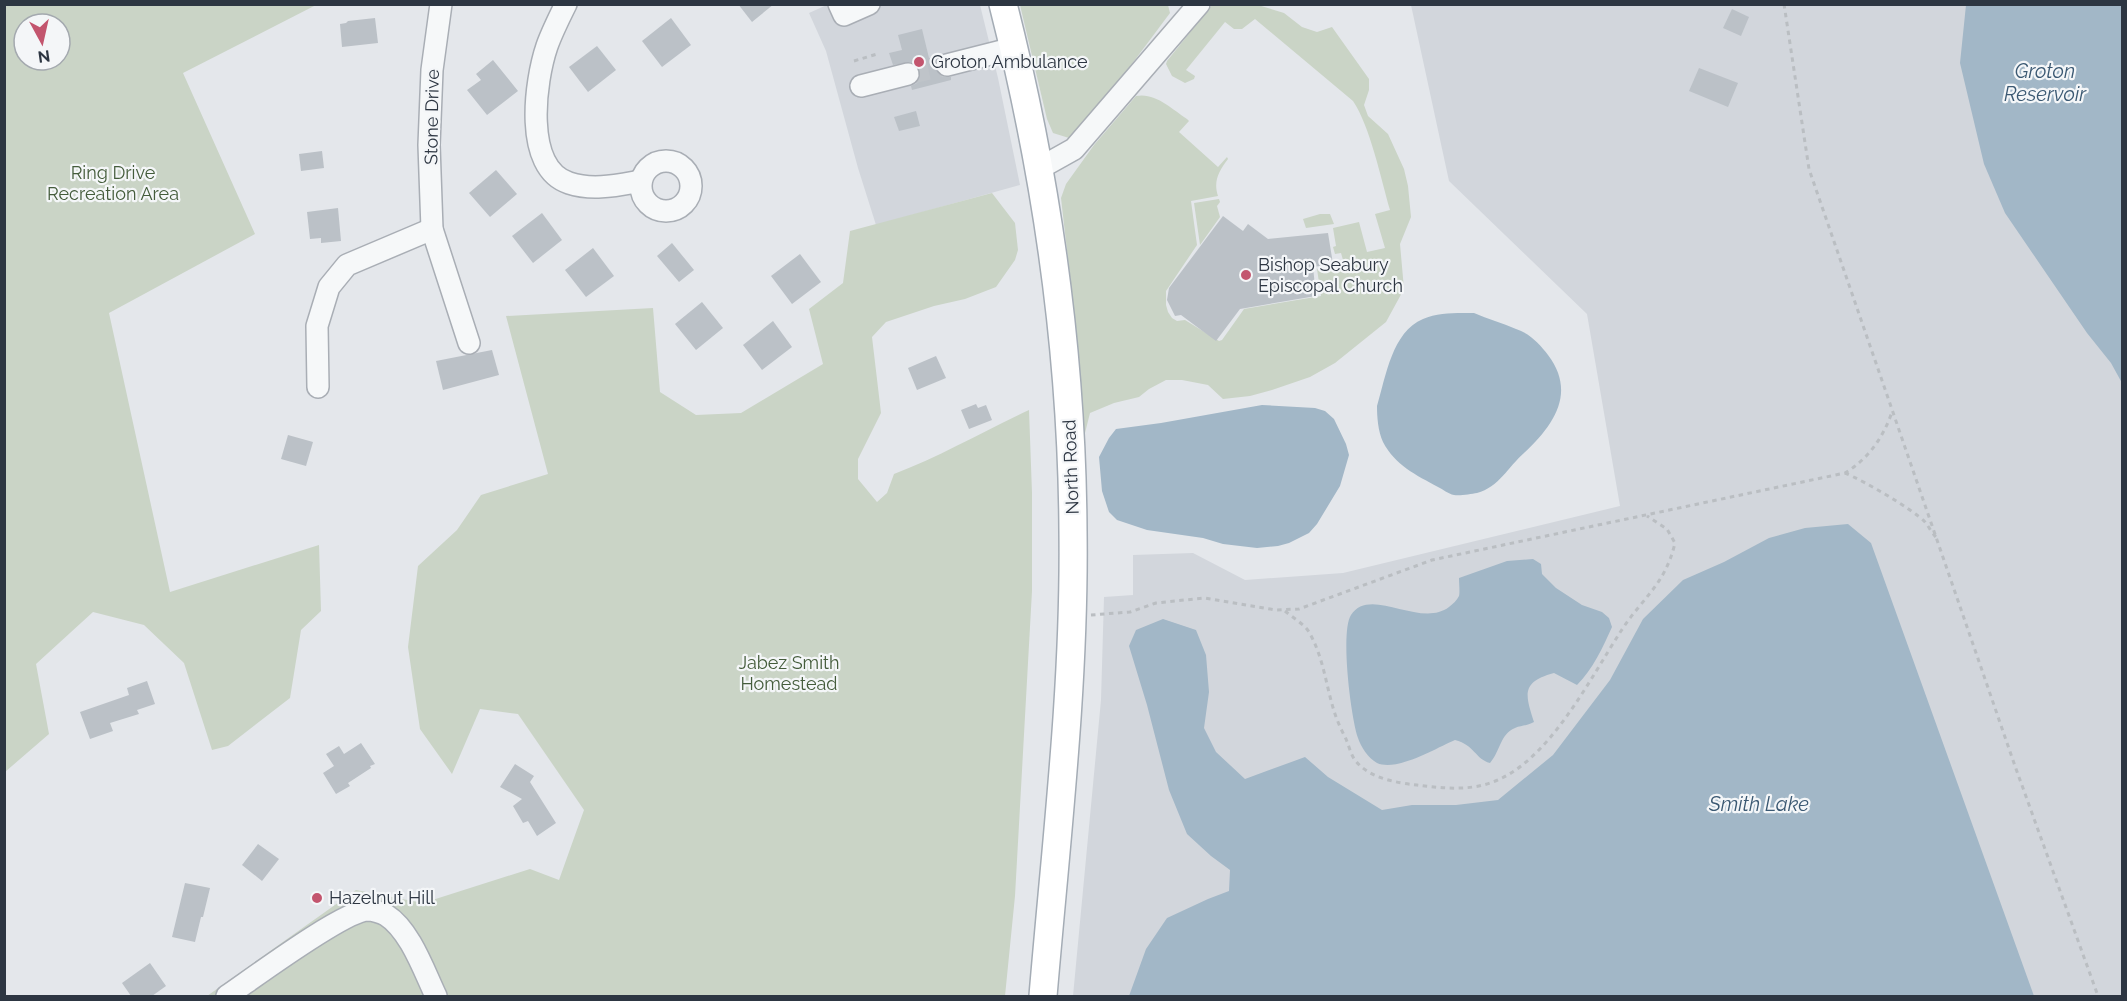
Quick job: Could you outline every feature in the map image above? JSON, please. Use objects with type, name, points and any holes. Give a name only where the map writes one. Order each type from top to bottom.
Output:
[{"type":"main road","name":"North Road","points":[[1003,4],[1040,168],[1064,339],[1068,394],[1073,531],[1072,617],[1063,765],[1043,996]]},
{"type":"street","name":"Stone Drive","points":[[441,4],[431,81],[429,145],[432,229],[469,343]]},
{"type":"street","points":[[566,4],[546,47],[541,69],[536,106],[537,139],[540,149],[554,174],[567,183],[595,187],[641,181]]},
{"type":"street","points":[[839,4],[844,15],[869,4]]},
{"type":"street","points":[[1040,168],[1074,149],[1199,4]]},
{"type":"street","points":[[949,69],[1015,53]]},
{"type":"street","points":[[862,90],[909,79]]},
{"type":"street","points":[[318,387],[317,326],[329,287],[347,265],[432,229]]},
{"type":"street","points":[[227,996],[339,922],[368,910],[384,914],[398,925],[414,950],[436,996]]},
{"type":"path","points":[[1784,4],[1809,169],[2015,766],[2098,996]]},
{"type":"path","points":[[854,61],[877,54]]},
{"type":"path","points":[[1072,617],[1130,612],[1156,603],[1204,598],[1247,606],[1284,610],[1299,609],[1432,560],[1845,473],[1861,464],[1876,445],[1886,430],[1892,410]]},
{"type":"path","points":[[1845,473],[1859,479],[1911,512],[1924,522],[1939,541]]},
{"type":"path","points":[[1284,610],[1308,630],[1323,665],[1335,715],[1355,761],[1369,772],[1409,784],[1452,788],[1490,783],[1531,759],[1577,704],[1628,620],[1657,587],[1670,563],[1675,543],[1667,529],[1647,516]]},
{"type":"shaded area","points":[[829,4],[980,5],[1020,185],[876,225],[826,51],[809,13]]},
{"type":"shaded area","points":[[1411,5],[2122,5],[2122,996],[1073,996],[1101,700],[1104,597],[1133,595],[1133,555],[1193,553],[1245,580],[1343,573],[1620,506],[1587,314],[1449,181]]},
{"type":"green space","name":"Ring Drive Recreation Area","points":[[4,5],[316,5],[183,73],[255,234],[109,313],[170,592],[319,545],[321,611],[301,630],[290,698],[228,746],[212,750],[184,663],[144,625],[93,612],[36,664],[49,734],[5,772]]},
{"type":"green space","points":[[1020,5],[1168,5],[1170,13],[1081,132],[1069,138],[1053,133],[1047,119]]},
{"type":"green space","points":[[1212,5],[1258,5],[1284,13],[1302,27],[1317,32],[1332,27],[1369,79],[1369,90],[1364,105],[1368,116],[1388,134],[1404,169],[1408,186],[1411,217],[1400,244],[1404,289],[1386,322],[1335,363],[1310,377],[1250,396],[1223,399],[1208,385],[1182,380],[1166,380],[1139,397],[1114,403],[1090,413],[1084,437],[1076,329],[1061,198],[1066,184],[1094,145],[1136,96],[1150,96],[1157,99],[1187,119],[1189,121],[1179,132],[1218,167],[1227,157],[1228,159],[1218,176],[1216,186],[1218,196],[1191,201],[1197,245],[1166,291],[1166,305],[1172,318],[1177,321],[1185,320],[1219,341],[1244,309],[1321,296],[1317,269],[1343,260],[1341,253],[1335,254],[1333,228],[1359,222],[1367,252],[1385,248],[1375,214],[1390,210],[1365,124],[1353,101],[1255,19],[1242,29],[1234,29],[1225,22],[1186,70],[1195,76],[1194,79],[1185,83],[1172,76],[1166,64],[1167,61]]},
{"type":"green space","name":"Jabez Smith Homestead","points":[[992,193],[1015,223],[1018,250],[1015,260],[996,287],[965,299],[934,306],[886,322],[872,337],[881,413],[858,459],[858,479],[877,502],[887,493],[894,474],[1029,410],[1032,591],[1015,896],[1005,996],[207,996],[356,890],[423,903],[530,869],[559,880],[584,810],[518,714],[480,709],[452,774],[420,729],[408,647],[418,566],[457,530],[481,495],[548,474],[506,316],[653,308],[660,392],[696,415],[741,413],[823,364],[809,309],[843,283],[850,231]]},
{"type":"green space","points":[[1219,199],[1217,206],[1220,217],[1200,245],[1194,203]]},
{"type":"green space","points":[[1320,214],[1330,214],[1334,224],[1306,228],[1303,219]]},
{"type":"water","name":"Groton Reservoir","points":[[1966,5],[2122,5],[2122,383],[2111,363],[2087,333],[2005,213],[1984,164],[1960,63]]},
{"type":"water","points":[[1474,313],[1521,331],[1538,343],[1556,369],[1561,395],[1553,419],[1545,431],[1497,481],[1477,493],[1454,495],[1414,474],[1394,457],[1381,438],[1377,406],[1387,369],[1397,344],[1412,325],[1435,315]]},
{"type":"water","points":[[1262,405],[1315,408],[1325,411],[1334,419],[1346,444],[1349,455],[1340,486],[1309,533],[1289,543],[1257,548],[1147,530],[1117,520],[1109,512],[1102,491],[1099,457],[1116,429]]},
{"type":"water","name":"Smith Lake","points":[[1848,524],[1871,543],[2034,996],[1129,996],[1146,949],[1167,918],[1229,891],[1230,870],[1187,834],[1169,790],[1129,646],[1136,630],[1163,619],[1196,630],[1206,655],[1209,692],[1204,728],[1216,752],[1245,779],[1305,757],[1328,777],[1382,810],[1412,805],[1456,805],[1498,800],[1553,755],[1610,680],[1643,619],[1683,580],[1724,562],[1769,538],[1805,528]]},
{"type":"water","points":[[1533,559],[1541,564],[1542,574],[1556,588],[1582,605],[1602,612],[1609,618],[1612,627],[1597,658],[1583,679],[1577,685],[1554,673],[1531,685],[1528,697],[1534,722],[1506,734],[1490,763],[1467,745],[1455,740],[1405,762],[1385,765],[1374,761],[1359,741],[1352,713],[1346,639],[1351,615],[1359,607],[1370,604],[1424,613],[1437,612],[1449,607],[1459,596],[1459,578],[1507,561]]},
{"type":"building","points":[[738,4],[774,4],[752,22]]},
{"type":"building","points":[[1732,9],[1749,17],[1741,36],[1723,28]]},
{"type":"building","points":[[375,18],[378,43],[342,47],[340,24]]},
{"type":"building","points":[[671,18],[691,45],[662,67],[642,41]]},
{"type":"building","name":"Groton Ambulance","points":[[922,29],[929,58],[940,55],[935,62],[938,73],[943,77],[951,77],[951,80],[912,90],[911,86],[917,83],[920,77],[917,66],[911,62],[893,65],[889,53],[902,50],[898,35]]},
{"type":"building","points":[[597,46],[616,70],[588,92],[569,67]]},
{"type":"building","points":[[493,60],[518,91],[487,115],[467,90],[481,80],[476,74]]},
{"type":"building","points":[[1699,68],[1738,83],[1728,107],[1689,91]]},
{"type":"building","name":"Groton Ambulance","points":[[916,111],[920,126],[899,131],[894,117]]},
{"type":"building","points":[[322,151],[324,168],[301,171],[299,154]]},
{"type":"building","points":[[496,170],[517,194],[490,217],[469,193]]},
{"type":"building","points":[[338,208],[341,241],[321,243],[321,238],[310,239],[307,212]]},
{"type":"building","points":[[542,213],[562,240],[533,263],[512,236]]},
{"type":"building","name":"Bishop Seabury Episcopal Church","points":[[1223,216],[1243,231],[1248,224],[1268,239],[1328,233],[1333,264],[1313,267],[1316,296],[1240,309],[1216,341],[1181,315],[1175,316],[1167,300],[1169,288]]},
{"type":"building","points":[[672,243],[694,270],[679,282],[657,256]]},
{"type":"building","points":[[593,248],[614,276],[586,297],[565,270]]},
{"type":"building","points":[[800,254],[821,282],[792,304],[771,276]]},
{"type":"building","points":[[702,302],[723,328],[696,350],[675,324]]},
{"type":"building","points":[[773,321],[792,347],[762,370],[743,345]]},
{"type":"building","points":[[492,350],[499,375],[443,390],[436,361]]},
{"type":"building","points":[[936,356],[946,378],[917,390],[908,368]]},
{"type":"building","points":[[976,404],[978,408],[986,405],[992,420],[969,429],[961,410]]},
{"type":"building","points":[[288,435],[313,442],[306,466],[281,459]]},
{"type":"building","points":[[147,681],[155,704],[137,710],[139,714],[110,723],[113,731],[90,739],[80,712],[129,695],[127,688]]},
{"type":"building","points":[[361,743],[375,764],[348,783],[350,786],[336,794],[323,773],[334,766],[326,754],[339,746],[344,754]]},
{"type":"building","points":[[515,764],[534,776],[530,782],[556,823],[537,836],[528,821],[523,823],[513,806],[522,799],[500,787]]},
{"type":"building","points":[[258,844],[279,859],[262,881],[242,865]]},
{"type":"building","points":[[185,883],[210,888],[195,942],[172,937]]},
{"type":"building","points":[[150,963],[166,986],[152,996],[131,996],[122,983]]},
{"type":"tunnel","points":[[908,74],[947,65]]},
{"type":"place","name":"Groton Ambulance","points":[[919,62]]},
{"type":"place","name":"Bishop Seabury Episcopal Church","points":[[1246,275]]},
{"type":"place","name":"Hazelnut Hill","points":[[317,898]]}]
